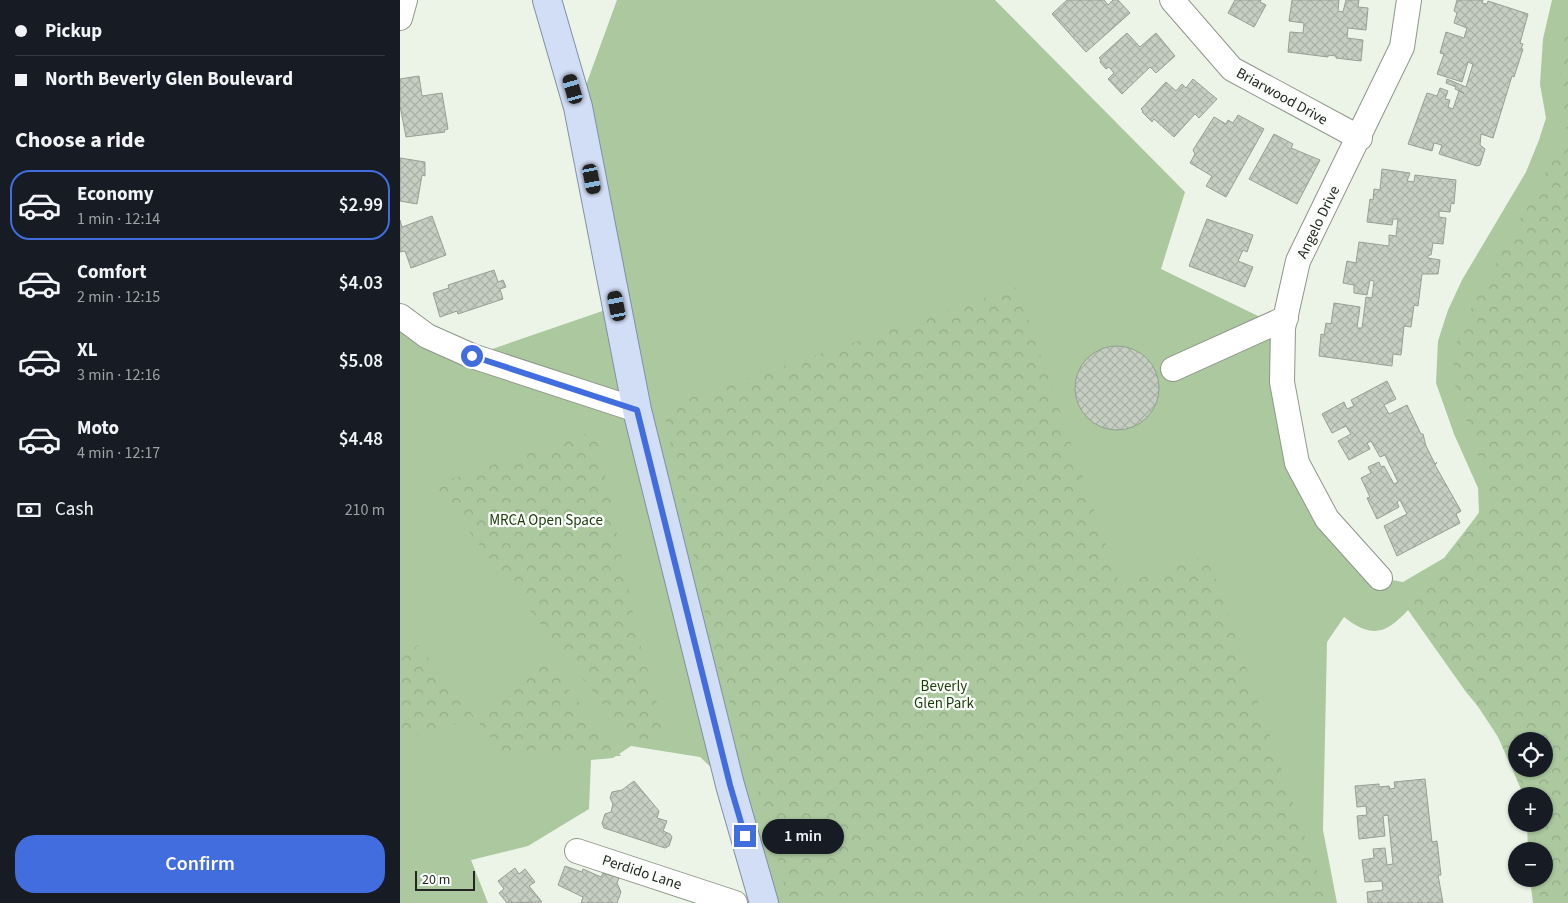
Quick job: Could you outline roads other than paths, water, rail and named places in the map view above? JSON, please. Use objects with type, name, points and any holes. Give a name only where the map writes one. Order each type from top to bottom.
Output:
[{"type":"main road","points":[[547,0],[578,107],[637,410],[730,785],[764,903]]},
{"type":"street","points":[[400,18],[405,0]]},
{"type":"street","name":"Briarwood Drive","points":[[1172,0],[1232,69],[1360,138]]},
{"type":"street","name":"Angelo Drive","points":[[1380,578],[1327,519],[1298,462],[1282,382],[1286,318],[1298,261],[1360,138],[1402,47],[1410,0]]},
{"type":"street","points":[[400,316],[426,336],[472,356],[637,410]]},
{"type":"street","points":[[1173,369],[1286,318]]},
{"type":"street","name":"Perdido Lane","points":[[577,851],[735,903]]},
{"type":"park label","name":"MRCA Open Space","points":[[546,520]]},
{"type":"park label","name":"Beverly Glen Park","points":[[944,694]]}]
